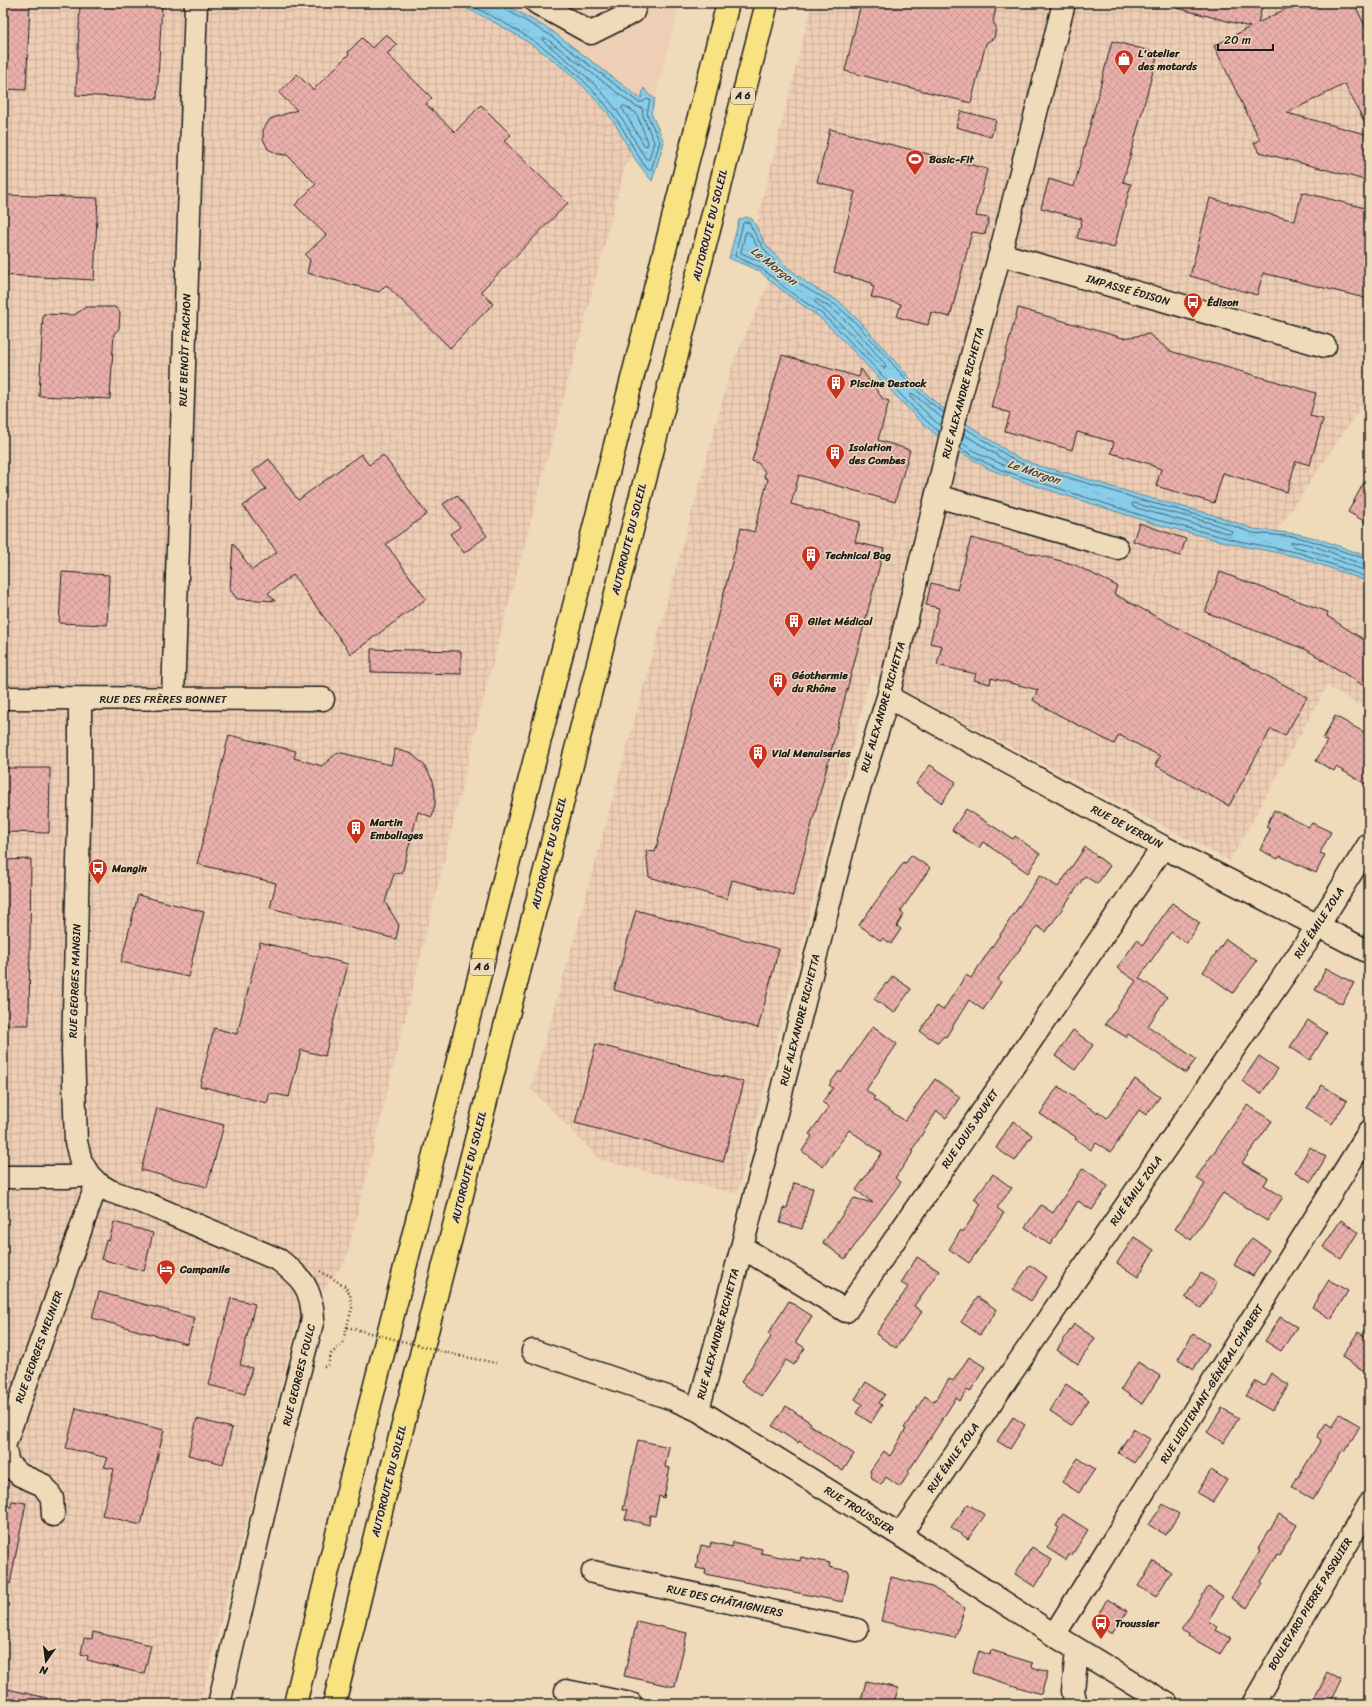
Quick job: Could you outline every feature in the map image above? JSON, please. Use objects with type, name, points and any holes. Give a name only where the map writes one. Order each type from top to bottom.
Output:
[{"type":"highway","name":"A 6","points":[[295,1704],[345,1502],[728,3]]},
{"type":"highway","name":"AUTOROUTE DU SOLEIL","points":[[334,1704],[385,1495],[767,3]]},
{"type":"street","name":"RUE BENOÎT FRACHON","points":[[173,698],[196,3]]},
{"type":"street","points":[[537,3],[591,33],[633,12],[636,3]]},
{"type":"street","name":"RUE ALEXANDRE RICHETTA","points":[[698,1410],[742,1247],[854,805],[888,697],[958,406],[1000,254],[1064,3]]},
{"type":"street","name":"IMPASSE ÉDISON","points":[[1000,254],[1325,346]]},
{"type":"street","points":[[936,496],[1118,548]]},
{"type":"street","name":"RUE DE VERDUN","points":[[888,697],[1163,846],[1369,952]]},
{"type":"street","name":"RUE DES FRÈRES BONNET","points":[[3,698],[323,699]]},
{"type":"street","name":"RUE GEORGES MANGIN","points":[[80,699],[80,787],[73,1051],[76,1142],[82,1162],[93,1179]]},
{"type":"street","name":"RUE ÉMILE ZOLA","points":[[900,1535],[1318,926],[1369,844]]},
{"type":"street","name":"RUE LOUIS JOUVET","points":[[742,1247],[846,1311],[1163,846]]},
{"type":"street","name":"RUE LIEUTENANT-GÉNÉRAL CHABERT","points":[[1054,1636],[1369,1132]]},
{"type":"street","points":[[3,1178],[66,1177],[93,1179]]},
{"type":"street","name":"RUE GEORGES FOULC","points":[[93,1179],[110,1191],[150,1205],[279,1260],[295,1273],[305,1287],[312,1301],[313,1319],[273,1473],[219,1704]]},
{"type":"street","name":"RUE GEORGES MEUNIER","points":[[53,1515],[52,1498],[43,1485],[20,1475],[8,1464],[4,1446],[93,1179]]},
{"type":"street","name":"RUE TROUSSIER","points":[[533,1351],[660,1394],[698,1410],[900,1535],[1054,1636],[1167,1704]]},
{"type":"street","name":"BOULEVARD PIERRE PASQUIER","points":[[1253,1704],[1369,1505]]},
{"type":"street","name":"RUE DES CHÂTAIGNIERS","points":[[593,1572],[857,1630]]},
{"type":"street","points":[[1076,1704],[1073,1691],[1077,1650]]},
{"type":"street","points":[[566,1691],[631,1704]]},
{"type":"path","points":[[295,1273],[312,1267],[345,1286],[350,1294],[352,1308],[342,1344],[331,1354],[328,1365],[325,1367],[303,1362]]},
{"type":"path","points":[[347,1326],[460,1356],[496,1363]]},
{"type":"shaded area","points":[[3,3],[456,3],[497,22],[516,34],[537,48],[585,87],[610,117],[633,156],[626,164],[487,685],[346,1260],[296,1326],[200,1704],[3,1704]]},
{"type":"shaded area","points":[[503,3],[680,3],[655,99],[644,89],[642,99],[552,31]]},
{"type":"shaded area","points":[[812,3],[1369,3],[1369,395],[1277,531],[1254,529],[1214,515],[1142,496],[1068,473],[1039,467],[1016,457],[970,427],[931,398],[915,384],[861,323],[840,302],[808,284],[774,254],[762,238],[756,226]]},
{"type":"shaded area","points":[[770,280],[818,316],[911,412],[935,434],[964,455],[989,469],[1033,485],[1152,523],[1233,544],[1299,557],[1369,582],[1369,711],[1327,686],[1230,861],[871,674],[737,1194],[601,1160],[531,1089],[579,921],[733,362]]},
{"type":"water","points":[[456,3],[503,3],[552,31],[641,99],[644,88],[648,94],[655,99],[651,113],[664,142],[652,181],[634,158],[609,115],[576,79],[539,50],[519,37]]},
{"type":"water","name":"Le Morgon","points":[[746,217],[752,219],[766,245],[785,265],[808,284],[840,302],[861,323],[915,384],[940,406],[1016,457],[1039,466],[1214,515],[1254,529],[1298,534],[1319,539],[1369,557],[1369,582],[1299,557],[1233,544],[1152,523],[1033,485],[989,469],[948,445],[919,420],[818,316],[788,295],[759,271],[729,258],[739,220]]},
{"type":"building","points":[[3,3],[30,3],[26,90],[3,89]]},
{"type":"building","points":[[80,3],[162,3],[157,99],[76,95]]},
{"type":"building","points":[[861,3],[997,3],[993,21],[996,27],[994,38],[986,43],[971,103],[845,71]]},
{"type":"building","points":[[1178,3],[1263,3],[1258,23],[1297,3],[1354,3],[1369,34],[1369,131],[1345,84],[1287,113],[1369,135],[1369,181],[1259,152],[1254,143],[1260,140],[1214,46],[1250,27],[1177,8]]},
{"type":"building","points":[[386,34],[397,45],[387,54],[432,98],[426,104],[455,132],[481,105],[511,135],[504,141],[568,203],[481,291],[493,304],[450,348],[386,285],[379,292],[307,273],[310,260],[305,255],[326,235],[295,205],[316,184],[287,155],[278,154],[268,149],[263,139],[263,130],[270,119],[297,110],[279,93],[297,74],[313,90],[349,54],[348,52],[362,38],[372,48]]},
{"type":"building","points":[[1112,41],[1158,53],[1123,182],[1131,184],[1114,248],[1077,238],[1082,219],[1041,208],[1049,179],[1074,187]]},
{"type":"building","points":[[961,111],[996,120],[991,137],[956,127]]},
{"type":"building","points":[[830,129],[987,169],[976,216],[989,218],[985,234],[972,232],[950,317],[931,312],[928,325],[897,317],[901,304],[871,297],[874,287],[871,286],[872,283],[834,272],[855,192],[817,182]]},
{"type":"building","points":[[1302,192],[1369,209],[1369,299],[1263,273],[1257,295],[1190,276],[1210,198],[1295,221]]},
{"type":"building","points":[[3,195],[98,198],[94,280],[3,275]]},
{"type":"building","points":[[86,307],[115,307],[120,313],[119,329],[114,333],[110,399],[39,396],[43,314],[74,315]]},
{"type":"building","points":[[1018,308],[1123,338],[1149,334],[1170,351],[1316,393],[1310,416],[1323,419],[1310,465],[1296,461],[1287,492],[1223,473],[1214,503],[1156,486],[1161,469],[1150,464],[1111,453],[1114,442],[1077,432],[1072,450],[1005,431],[1010,413],[991,407]]},
{"type":"building","points":[[782,355],[859,377],[861,369],[883,399],[889,401],[878,440],[910,450],[895,502],[799,475],[791,504],[860,522],[855,542],[884,549],[793,896],[732,880],[727,899],[649,877],[646,850],[655,852],[741,528],[754,532],[768,479],[764,477],[765,472],[758,463],[752,461]]},
{"type":"building","points":[[361,454],[369,465],[383,455],[427,514],[386,544],[426,599],[351,654],[293,575],[268,593],[275,601],[237,599],[230,590],[233,543],[252,570],[277,552],[243,506],[266,489],[253,471],[269,459],[298,500]]},
{"type":"building","points":[[1369,473],[1369,524],[1348,512]]},
{"type":"building","points":[[457,495],[487,536],[464,553],[450,534],[460,527],[443,504]]},
{"type":"building","points":[[1139,523],[1186,539],[1180,556],[1133,541]]},
{"type":"building","points":[[971,538],[1073,564],[1117,586],[1114,594],[1307,697],[1285,736],[1271,729],[1229,806],[1155,765],[1160,756],[1119,735],[1114,744],[1042,706],[1033,700],[1038,690],[991,678],[990,684],[974,680],[976,674],[937,665],[942,646],[930,643],[939,608],[926,605],[931,583],[957,590]]},
{"type":"building","points":[[62,572],[109,575],[107,625],[59,623]]},
{"type":"building","points":[[1220,572],[1328,612],[1327,616],[1369,643],[1369,689],[1307,650],[1205,612]]},
{"type":"building","points":[[371,649],[461,651],[461,674],[371,672]]},
{"type":"building","points":[[1335,716],[1369,735],[1369,786],[1336,767],[1334,771],[1316,761],[1327,741],[1323,739]]},
{"type":"building","points":[[229,735],[296,751],[294,758],[322,766],[338,752],[391,765],[395,749],[412,754],[424,765],[433,781],[435,804],[432,817],[418,812],[402,873],[394,874],[385,902],[399,925],[396,939],[270,908],[276,883],[197,864]]},
{"type":"building","points":[[930,765],[956,782],[942,803],[916,784]]},
{"type":"building","points":[[3,768],[50,768],[49,833],[3,832]]},
{"type":"building","points":[[966,809],[1013,839],[1015,836],[1040,854],[1028,873],[983,842],[979,848],[952,830]]},
{"type":"building","points":[[1274,810],[1309,827],[1312,823],[1331,832],[1320,853],[1325,855],[1316,873],[1280,856],[1278,859],[1260,850],[1270,829],[1266,827]]},
{"type":"building","points":[[1085,847],[1110,866],[1097,884],[1085,876],[1046,932],[1037,926],[998,979],[1001,982],[983,1010],[969,1000],[946,1037],[944,1036],[938,1043],[920,1031],[937,1006],[943,1010],[966,975],[971,978],[1040,875],[1058,887]]},
{"type":"building","points":[[911,855],[930,868],[900,912],[904,914],[897,926],[901,929],[891,944],[883,938],[881,941],[859,925],[904,862],[906,863]]},
{"type":"building","points":[[31,859],[29,1025],[3,1025],[3,860]]},
{"type":"building","points":[[138,895],[204,912],[188,977],[121,962]]},
{"type":"building","points":[[1172,903],[1200,923],[1187,943],[1171,932],[1139,978],[1167,997],[1148,1026],[1196,1059],[1186,1073],[1128,1034],[1126,1037],[1105,1024],[1136,981],[1117,968],[1137,940],[1143,945]]},
{"type":"building","points":[[636,910],[779,949],[758,1028],[614,990]]},
{"type":"building","points":[[1226,939],[1257,961],[1233,993],[1203,972]]},
{"type":"building","points":[[260,942],[348,964],[325,1056],[301,1050],[289,1097],[270,1093],[267,1103],[200,1086],[214,1028],[237,1034]]},
{"type":"building","points":[[1326,968],[1354,983],[1342,1004],[1315,990]]},
{"type":"building","points":[[893,976],[911,989],[894,1013],[874,999]]},
{"type":"building","points":[[1308,1020],[1327,1033],[1310,1060],[1290,1047]]},
{"type":"building","points":[[873,1026],[897,1044],[866,1090],[875,1097],[873,1099],[905,1121],[935,1079],[960,1097],[946,1118],[937,1111],[912,1150],[914,1151],[895,1178],[901,1182],[845,1259],[823,1243],[854,1198],[873,1203],[856,1190],[882,1153],[849,1130],[823,1167],[802,1151],[812,1136],[809,1134],[829,1107],[822,1102],[833,1088],[829,1085],[839,1071],[841,1073]]},
{"type":"building","points":[[1073,1030],[1093,1045],[1075,1070],[1055,1056]]},
{"type":"building","points":[[596,1044],[744,1082],[723,1162],[575,1123]]},
{"type":"building","points":[[1259,1056],[1278,1069],[1261,1094],[1242,1081]]},
{"type":"building","points":[[1135,1079],[1160,1097],[1146,1115],[1139,1110],[1111,1152],[1096,1143],[1091,1150],[1075,1139],[1076,1137],[1040,1114],[1058,1086],[1097,1113],[1098,1111],[1107,1118]]},
{"type":"building","points":[[1322,1085],[1347,1101],[1332,1124],[1307,1108]]},
{"type":"building","points":[[1247,1105],[1272,1121],[1242,1163],[1268,1178],[1264,1185],[1283,1197],[1267,1221],[1223,1193],[1191,1240],[1175,1229],[1205,1184],[1196,1178]]},
{"type":"building","points":[[157,1108],[224,1125],[207,1187],[141,1170]]},
{"type":"building","points":[[1013,1121],[1032,1135],[1015,1161],[996,1148]]},
{"type":"building","points":[[1310,1147],[1326,1157],[1311,1182],[1295,1172]]},
{"type":"building","points":[[1083,1168],[1108,1186],[1092,1210],[1078,1201],[1050,1245],[1025,1227],[1041,1205],[1053,1213]]},
{"type":"building","points":[[993,1174],[1012,1188],[997,1208],[1004,1213],[969,1263],[949,1249],[961,1230],[963,1232],[981,1204],[974,1199]]},
{"type":"building","points":[[794,1183],[813,1188],[802,1229],[780,1223],[784,1208],[787,1208]]},
{"type":"building","points":[[1341,1220],[1358,1232],[1341,1259],[1323,1247]]},
{"type":"building","points":[[114,1222],[153,1233],[144,1271],[101,1259],[106,1240],[109,1241]]},
{"type":"building","points":[[1134,1237],[1154,1250],[1138,1277],[1117,1263]]},
{"type":"building","points":[[1252,1238],[1269,1250],[1253,1276],[1234,1265]]},
{"type":"building","points":[[917,1257],[939,1271],[914,1306],[922,1312],[896,1348],[876,1334],[908,1287],[901,1283]]},
{"type":"building","points":[[1030,1265],[1047,1277],[1031,1301],[1013,1289]]},
{"type":"building","points":[[1201,1273],[1217,1283],[1201,1308],[1185,1297]]},
{"type":"building","points":[[1329,1280],[1348,1291],[1331,1319],[1312,1307]]},
{"type":"building","points":[[99,1292],[195,1318],[187,1344],[92,1318]]},
{"type":"building","points":[[978,1297],[997,1310],[980,1335],[961,1322]]},
{"type":"building","points":[[231,1298],[255,1304],[240,1365],[252,1368],[245,1394],[209,1385]]},
{"type":"building","points":[[789,1301],[812,1316],[796,1342],[805,1348],[794,1365],[786,1360],[761,1396],[741,1382],[771,1337],[768,1334]]},
{"type":"building","points":[[1280,1317],[1297,1327],[1281,1351],[1265,1341]]},
{"type":"building","points":[[1074,1324],[1095,1338],[1078,1364],[1057,1350]]},
{"type":"building","points":[[1358,1332],[1369,1339],[1369,1374],[1342,1357]]},
{"type":"building","points":[[1193,1334],[1209,1344],[1194,1369],[1178,1359]]},
{"type":"building","points":[[969,1357],[985,1367],[970,1392],[967,1390],[960,1401],[956,1398],[908,1472],[909,1473],[900,1487],[886,1477],[881,1485],[872,1478],[870,1471],[884,1451],[890,1456],[906,1429],[904,1428],[925,1396],[934,1402],[949,1379],[953,1381]]},
{"type":"building","points":[[1138,1362],[1160,1376],[1142,1404],[1121,1389]]},
{"type":"building","points":[[1271,1373],[1289,1385],[1272,1411],[1246,1396],[1256,1381],[1264,1386]]},
{"type":"building","points":[[866,1382],[885,1394],[879,1403],[882,1405],[871,1423],[856,1413],[862,1404],[855,1399]]},
{"type":"building","points":[[1066,1384],[1089,1400],[1071,1425],[1050,1411]]},
{"type":"building","points":[[786,1406],[811,1423],[810,1425],[854,1454],[843,1471],[799,1441],[798,1443],[772,1426]]},
{"type":"building","points":[[76,1408],[164,1430],[141,1525],[102,1515],[114,1469],[104,1467],[108,1458],[66,1448]]},
{"type":"building","points":[[1222,1408],[1239,1418],[1223,1443],[1207,1432]]},
{"type":"building","points":[[1340,1414],[1360,1426],[1345,1451],[1343,1449],[1313,1500],[1292,1487],[1321,1440],[1317,1437],[1326,1423],[1332,1427]]},
{"type":"building","points":[[1013,1417],[1025,1425],[1010,1449],[997,1441]]},
{"type":"building","points":[[197,1419],[232,1428],[223,1464],[188,1455]]},
{"type":"building","points":[[1133,1429],[1150,1439],[1134,1463],[1118,1453]]},
{"type":"building","points":[[638,1440],[669,1447],[665,1467],[670,1468],[664,1498],[659,1496],[655,1516],[650,1515],[649,1525],[625,1519],[628,1510],[623,1510]]},
{"type":"building","points":[[1078,1458],[1095,1469],[1079,1493],[1062,1482]]},
{"type":"building","points":[[1211,1470],[1227,1480],[1213,1502],[1197,1493]]},
{"type":"building","points":[[12,1501],[26,1503],[10,1584],[3,1583],[3,1506],[11,1507]]},
{"type":"building","points":[[968,1504],[985,1515],[968,1539],[951,1527]]},
{"type":"building","points":[[1163,1504],[1179,1514],[1166,1535],[1149,1525]]},
{"type":"building","points":[[1063,1514],[1088,1530],[1072,1555],[1070,1554],[1066,1560],[1047,1548],[1059,1528],[1056,1526]]},
{"type":"building","points":[[1279,1514],[1297,1525],[1279,1556],[1277,1555],[1261,1582],[1263,1583],[1247,1608],[1231,1598],[1260,1550],[1258,1549]]},
{"type":"building","points":[[711,1542],[732,1547],[733,1542],[762,1549],[761,1553],[800,1561],[801,1557],[830,1563],[829,1567],[849,1571],[843,1602],[705,1574],[706,1570],[696,1568],[701,1545],[710,1547]]},
{"type":"building","points":[[1032,1547],[1052,1560],[1035,1587],[1015,1574]]},
{"type":"building","points":[[1154,1561],[1171,1572],[1156,1597],[1138,1586]]},
{"type":"building","points":[[891,1577],[932,1587],[965,1608],[955,1638],[881,1621]]},
{"type":"building","points":[[1208,1587],[1223,1596],[1208,1621],[1218,1627],[1216,1630],[1230,1638],[1220,1654],[1188,1636],[1189,1634],[1181,1630]]},
{"type":"building","points":[[1107,1599],[1127,1611],[1112,1634],[1094,1623]]},
{"type":"building","points":[[637,1621],[687,1633],[675,1687],[624,1676]]},
{"type":"building","points":[[93,1632],[151,1645],[144,1674],[87,1660],[88,1656],[81,1654],[84,1638],[92,1639]]},
{"type":"building","points":[[991,1650],[1033,1663],[1032,1667],[1048,1672],[1041,1694],[972,1673],[979,1651],[990,1655]]},
{"type":"building","points":[[1327,1672],[1341,1680],[1328,1704],[1311,1704]]},
{"type":"building","points":[[866,1681],[898,1688],[894,1704],[860,1704]]},
{"type":"building","points":[[3,1688],[47,1698],[46,1704],[3,1704]]},
{"type":"place","name":"L'atelier des motards","points":[[1124,76]]},
{"type":"place","name":"Basic-Fit","points":[[915,176]]},
{"type":"place","name":"Édison","points":[[1193,319]]},
{"type":"place","name":"Piscine Destock","points":[[836,400]]},
{"type":"place","name":"Isolation des Combes","points":[[835,470]]},
{"type":"place","name":"Technical Bag","points":[[811,572]]},
{"type":"place","name":"Gilet Médical","points":[[794,638]]},
{"type":"place","name":"Géothermie du Rhône","points":[[778,698]]},
{"type":"place","name":"Vial Menuiseries","points":[[758,770]]},
{"type":"place","name":"Martin Emballages","points":[[356,845]]},
{"type":"place","name":"Mangin","points":[[98,885]]},
{"type":"place","name":"Campanile","points":[[166,1286]]},
{"type":"place","name":"Troussier","points":[[1101,1640]]}]
